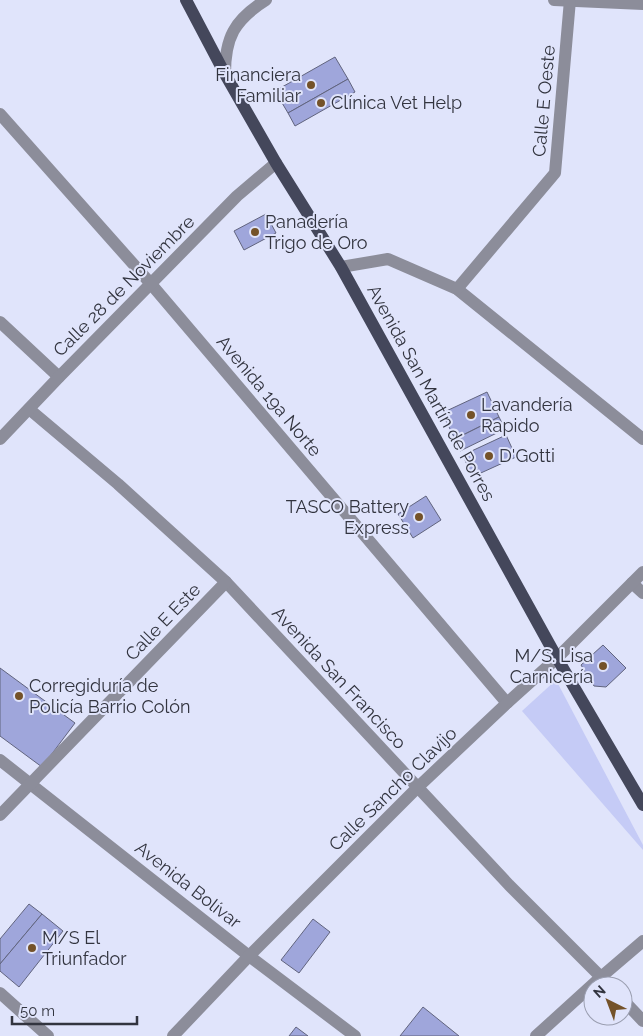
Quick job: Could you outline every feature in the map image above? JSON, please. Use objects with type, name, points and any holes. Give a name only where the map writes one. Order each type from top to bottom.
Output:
[{"type":"main road","name":"Avenida San Martín de Porres","points":[[186,0],[225,74],[276,163],[341,267],[557,658],[643,805]]},
{"type":"street","points":[[225,74],[225,57],[231,34],[251,10],[266,0]]},
{"type":"street","points":[[554,0],[643,4]]},
{"type":"street","name":"Calle E Oeste","points":[[457,289],[555,173],[570,1]]},
{"type":"street","name":"Avenida 19a Norte","points":[[0,114],[151,284],[507,703]]},
{"type":"street","name":"Calle 28 de Noviembre","points":[[0,439],[237,196],[276,163]]},
{"type":"street","points":[[341,267],[388,259],[457,289],[643,439]]},
{"type":"street","points":[[0,322],[59,377]]},
{"type":"street","name":"Avenida San Francisco","points":[[29,409],[118,484],[226,582],[509,885],[600,976]]},
{"type":"street","name":"Calle Sancho Clavijo","points":[[173,1036],[249,956],[417,788],[557,658],[643,572]]},
{"type":"street","name":"Calle E Este","points":[[0,815],[226,582]]},
{"type":"street","points":[[632,583],[643,593]]},
{"type":"street","name":"Avenida Bolívar","points":[[0,760],[249,956],[355,1036]]},
{"type":"street","points":[[610,976],[643,941]]},
{"type":"street","points":[[0,993],[48,1036]]},
{"type":"street","points":[[536,1036],[583,999]]},
{"type":"street","points":[[633,1010],[643,1020]]},
{"type":"shaded area","points":[[556,680],[643,845],[643,850],[522,711]]},
{"type":"building","name":"Financiera Familiar","points":[[335,57],[348,79],[288,113],[275,91]]},
{"type":"building","name":"Clínica Vet Help","points":[[348,79],[355,92],[295,126],[288,113]]},
{"type":"building","name":"Panadería Trigo de Oro","points":[[266,214],[276,233],[244,250],[234,231]]},
{"type":"building","name":"Lavandería Rapido","points":[[487,392],[499,417],[455,439],[442,413]]},
{"type":"building","points":[[499,417],[505,429],[460,451],[455,439]]},
{"type":"building","name":"D'Gotti","points":[[506,435],[516,457],[472,477],[463,455]]},
{"type":"building","name":"TASCO Battery Express","points":[[426,496],[441,520],[413,538],[398,514]]},
{"type":"building","name":"M/S. Lisa Carnicería","points":[[603,645],[626,668],[606,687],[594,686],[581,665]]},
{"type":"building","name":"Corregiduría de Policía Barrio Colón","points":[[0,668],[75,723],[42,767],[0,736]]},
{"type":"building","points":[[29,904],[42,914],[0,964],[0,939]]},
{"type":"building","name":"M/S El Triunfador","points":[[42,914],[63,931],[19,987],[0,971],[0,964]]},
{"type":"building","points":[[313,919],[330,932],[299,973],[281,960]]},
{"type":"building","points":[[423,1007],[459,1036],[400,1036]]},
{"type":"building","points":[[296,1027],[308,1036],[289,1036]]},
{"type":"place","name":"Financiera Familiar","points":[[311,85]]},
{"type":"place","name":"Clínica Vet Help","points":[[321,103]]},
{"type":"place","name":"Panadería Trigo de Oro","points":[[255,232]]},
{"type":"place","name":"Lavandería Rapido","points":[[471,415]]},
{"type":"place","name":"D'Gotti","points":[[489,456]]},
{"type":"place","name":"TASCO Battery Express","points":[[419,517]]},
{"type":"place","name":"M/S. Lisa Carnicería","points":[[603,666]]},
{"type":"place","name":"Corregiduría de Policía Barrio Colón","points":[[19,696]]},
{"type":"place","name":"M/S El Triunfador","points":[[32,948]]}]
